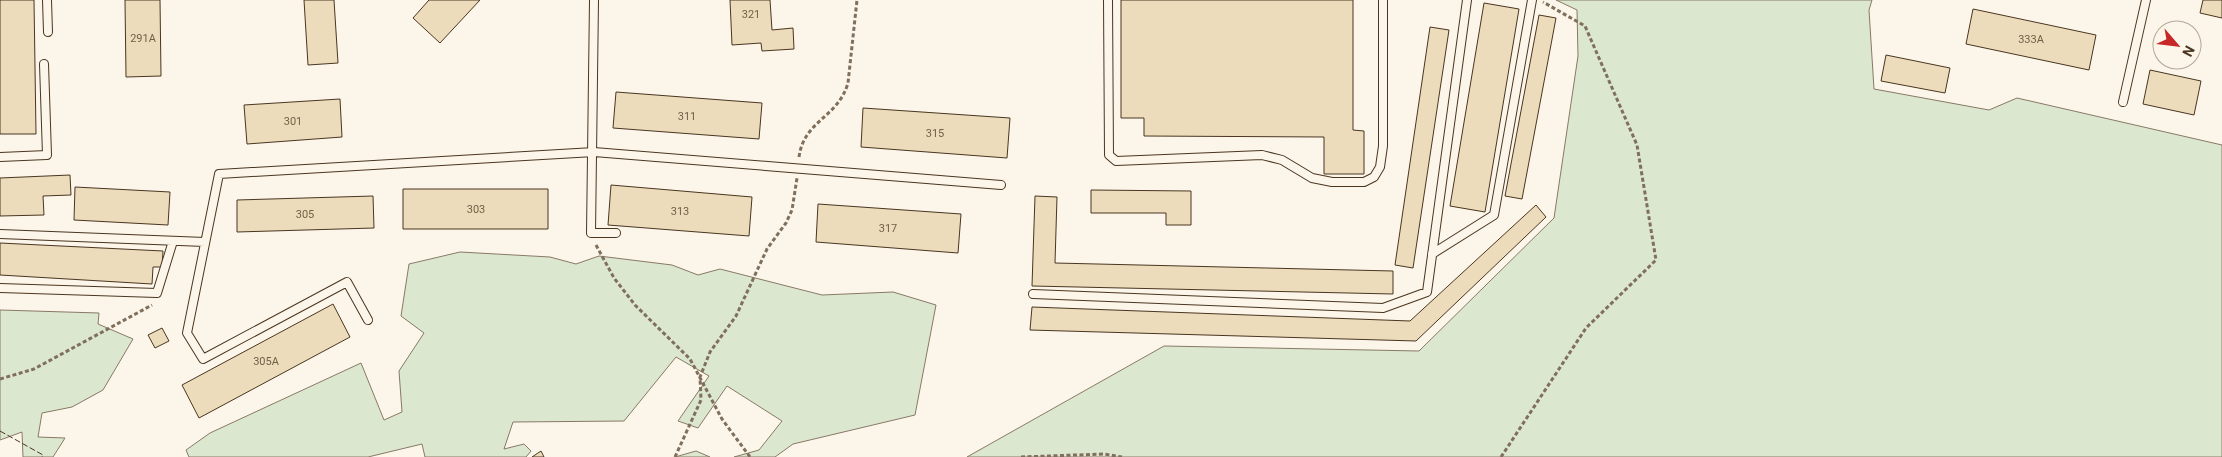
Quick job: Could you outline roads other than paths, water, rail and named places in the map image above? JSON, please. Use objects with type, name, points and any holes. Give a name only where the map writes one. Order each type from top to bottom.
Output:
[{"type":"lane","points":[[47,0],[48,32]]},
{"type":"lane","points":[[594,0],[594,152],[591,233],[616,233]]},
{"type":"lane","points":[[1108,0],[1109,155],[1116,161],[1262,155],[1282,160],[1312,178],[1332,182],[1364,182],[1374,177],[1380,167],[1383,146],[1383,0]]},
{"type":"lane","points":[[1033,294],[1383,308],[1427,292],[1466,0]]},
{"type":"lane","points":[[1432,254],[1494,215],[1532,0]]},
{"type":"lane","points":[[2123,102],[2146,0]]},
{"type":"lane","points":[[0,157],[47,155],[44,64]]},
{"type":"lane","points":[[368,320],[347,282],[203,359],[186,333],[219,174],[594,152],[1001,185]]},
{"type":"lane","points":[[0,234],[205,242]]},
{"type":"lane","points":[[0,288],[157,293],[173,242]]}]
